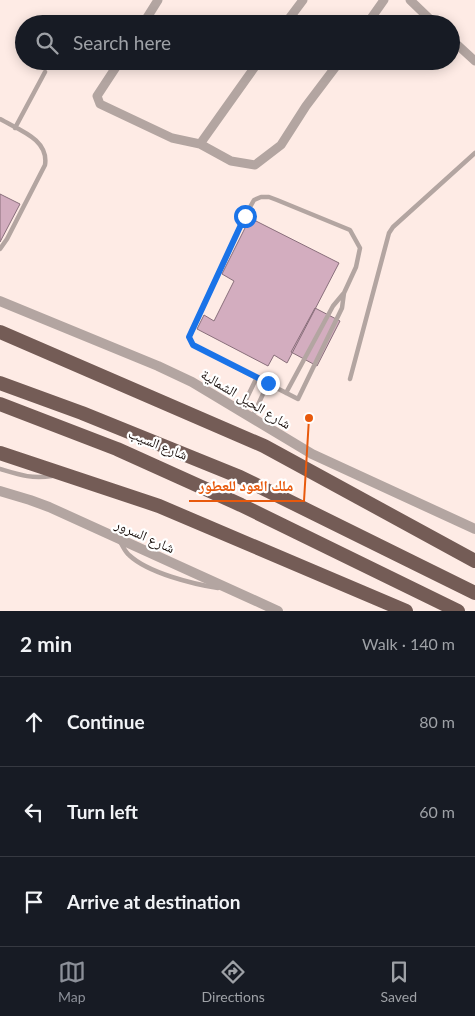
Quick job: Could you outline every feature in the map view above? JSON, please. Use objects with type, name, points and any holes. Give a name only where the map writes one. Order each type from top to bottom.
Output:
[{"type":"highway","points":[[0,332],[264,446],[475,561]]},
{"type":"highway","name":"شارع السيب","points":[[0,383],[82,413],[240,478],[475,593]]},
{"type":"highway","name":"شارع السيب","points":[[0,404],[117,449],[241,505],[458,611]]},
{"type":"highway","points":[[0,453],[159,506],[406,611]]},
{"type":"street","points":[[149,15],[158,0]]},
{"type":"street","points":[[291,15],[302,0]]},
{"type":"street","points":[[373,15],[384,0]]},
{"type":"street","points":[[410,0],[426,15]]},
{"type":"street","points":[[460,47],[475,61]]},
{"type":"street","points":[[114,70],[97,96],[100,104],[172,138],[200,144],[231,161],[254,165],[281,145],[306,106],[333,70]]},
{"type":"street","points":[[200,144],[253,70]]},
{"type":"street","name":"شارع الحيل الشمالية","points":[[0,301],[158,366],[192,382],[312,454],[475,529]]},
{"type":"street","name":"شارع السرور","points":[[0,491],[30,500],[278,611]]},
{"type":"lane","points":[[15,128],[45,72]]},
{"type":"lane","points":[[0,119],[38,140],[46,156],[45,165],[0,249]]},
{"type":"lane","points":[[350,379],[389,233],[393,227],[475,153]]},
{"type":"lane","points":[[286,393],[334,306],[344,293],[356,267],[360,248],[350,230],[269,197],[254,200],[189,337],[193,345],[257,377],[286,393],[298,399],[342,308],[344,293]]},
{"type":"lane","points":[[240,411],[257,377]]},
{"type":"lane","points":[[252,418],[268,383]]},
{"type":"lane","points":[[0,469],[37,478],[64,474]]},
{"type":"building","points":[[0,194],[20,204],[0,242]]},
{"type":"building","points":[[250,218],[339,263],[287,363],[274,355],[268,366],[197,329],[204,315],[214,321],[234,281],[222,274]]},
{"type":"building","points":[[315,308],[340,321],[317,366],[291,352]]},
{"type":"place","name":"ملك العود للعطور","points":[[309,418]]},
{"type":"route","points":[[245,216],[189,337],[193,345],[268,383]]}]
